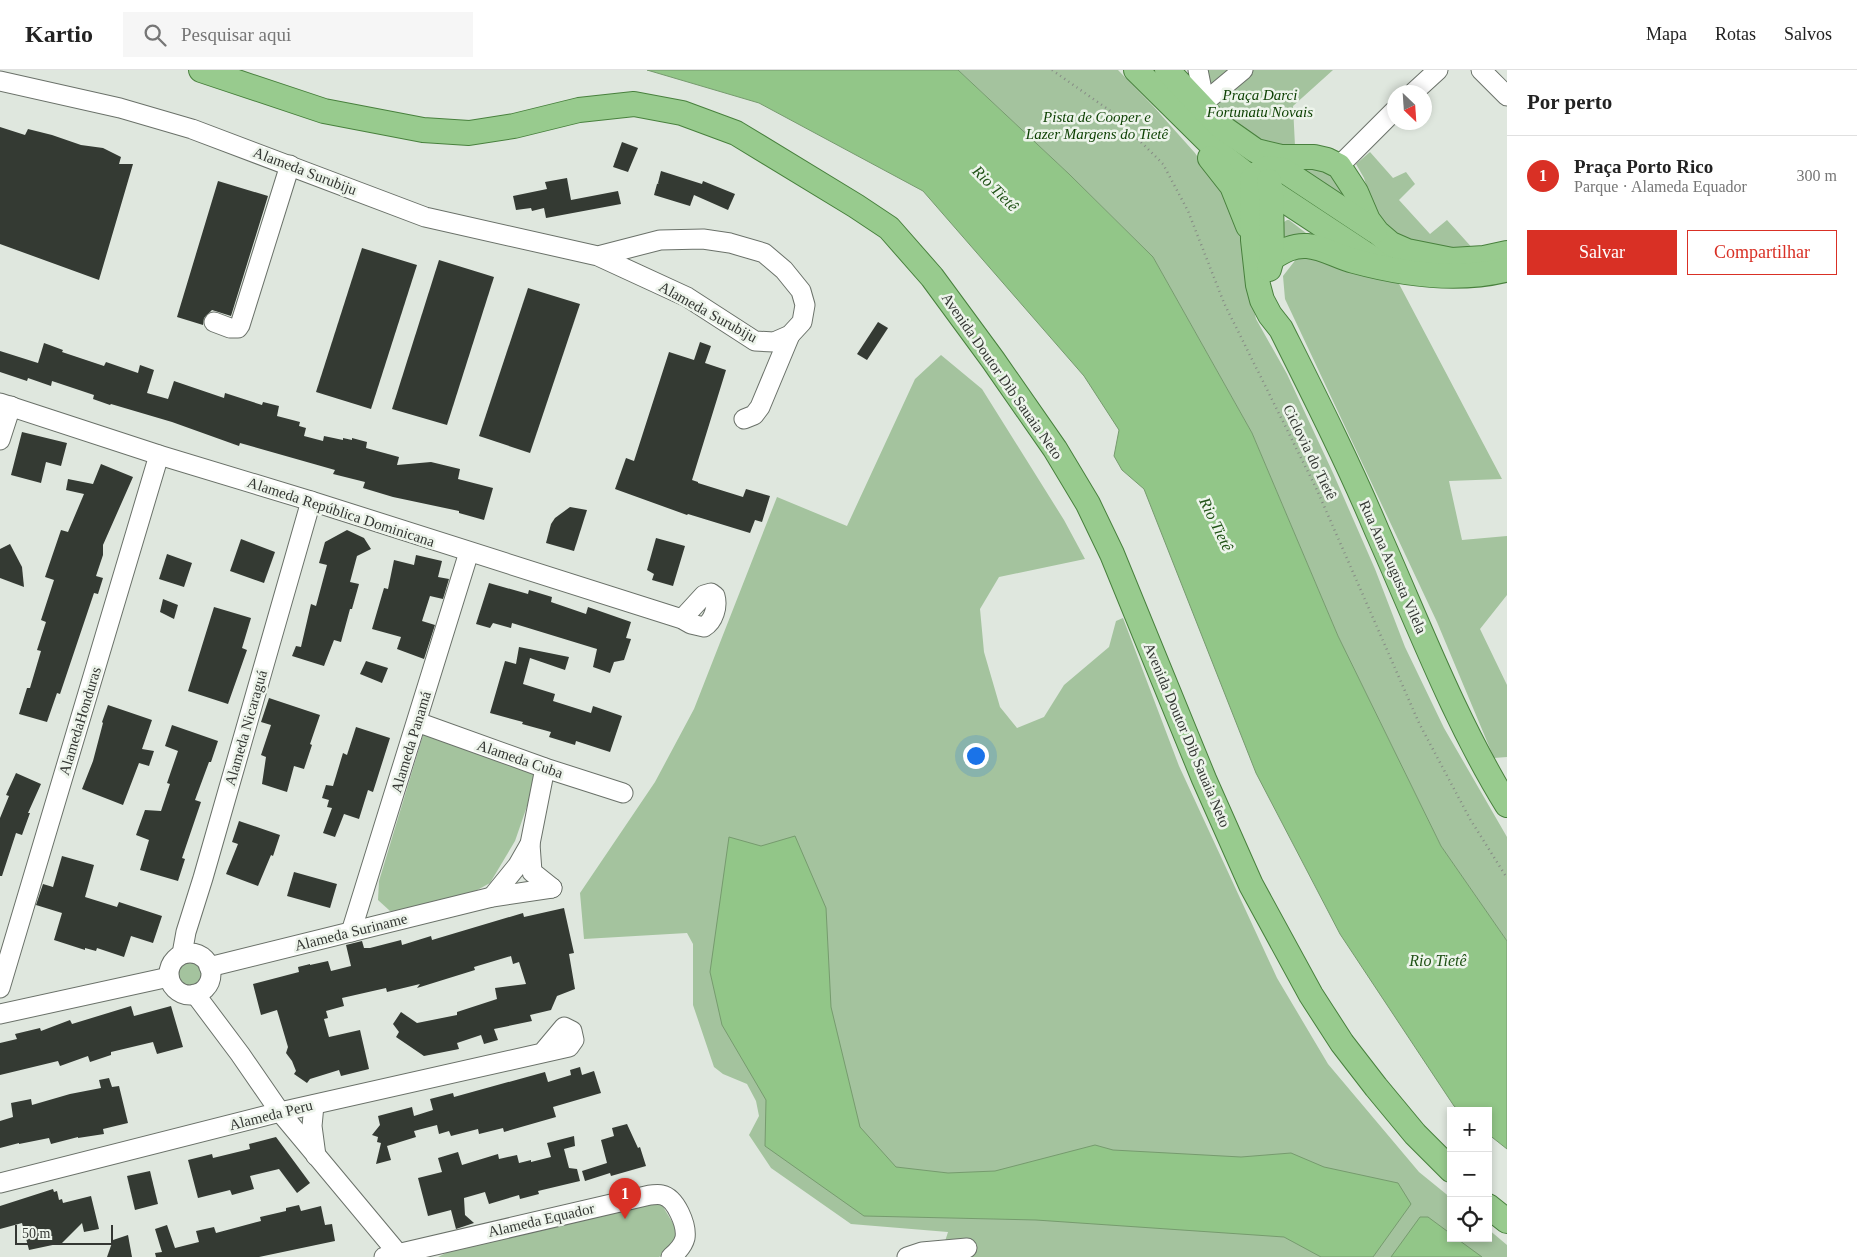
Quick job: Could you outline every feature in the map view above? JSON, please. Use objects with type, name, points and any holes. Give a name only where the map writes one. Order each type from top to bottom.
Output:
[{"type":"main road","name":"Avenida Doutor Dib Sauaia Neto","points":[[201,70],[324,111],[422,130],[469,133],[514,126],[579,110],[634,104],[682,113],[736,133],[889,228],[932,278],[987,352],[1055,449],[1088,504],[1112,554],[1204,778],[1251,885],[1311,996],[1342,1043],[1376,1086],[1416,1134],[1447,1166]]},
{"type":"main road","points":[[1167,70],[1219,125],[1265,169],[1271,193],[1387,268]]},
{"type":"main road","points":[[1137,71],[1224,157],[1265,169],[1275,168],[1283,170],[1377,232],[1391,244],[1407,251],[1452,260],[1484,258],[1507,253]]},
{"type":"main road","points":[[1137,71],[1225,176],[1237,198],[1253,240]]},
{"type":"main road","points":[[1265,169],[1314,157],[1327,160],[1339,166],[1356,192],[1362,207],[1377,232]]},
{"type":"main road","points":[[1253,240],[1265,169]]},
{"type":"main road","name":"Rua Ana Augusta Vilela","points":[[1271,193],[1272,258],[1269,268],[1269,287],[1279,312],[1280,329]]},
{"type":"main road","name":"Rua Ana Augusta Vilela","points":[[1253,240],[1258,285],[1262,300],[1270,316],[1280,329],[1364,499],[1461,720],[1485,768],[1507,805]]},
{"type":"main road","points":[[1272,258],[1283,250],[1294,246],[1306,246],[1319,248],[1353,261],[1415,274],[1468,276],[1507,269]]},
{"type":"main road","points":[[1492,1209],[1507,1221]]},
{"type":"street","points":[[1198,70],[1203,95],[1207,100],[1243,70]]},
{"type":"street","points":[[1481,70],[1507,96]]},
{"type":"street","points":[[1421,85],[1434,71]]},
{"type":"street","name":"Alameda Surubiju","points":[[4,81],[120,108],[192,129],[425,216],[598,256],[687,297],[755,341],[774,342],[790,334],[802,322],[805,305],[801,290],[784,270],[764,253],[730,243],[694,239],[660,240],[598,256]]},
{"type":"street","points":[[1339,166],[1387,118]]},
{"type":"street","points":[[214,322],[230,328],[238,328],[240,325],[290,165]]},
{"type":"street","points":[[744,420],[754,415],[760,406],[790,334]]},
{"type":"street","points":[[0,440],[6,405]]},
{"type":"street","name":"Alameda República Dominicana","points":[[6,405],[159,456],[311,501],[682,619]]},
{"type":"street","name":"AlamedaHonduras","points":[[0,988],[159,456]]},
{"type":"street","name":"Alameda Nicaraguá","points":[[182,954],[186,932],[311,501]]},
{"type":"street","name":"Alameda Panamá","points":[[351,932],[469,552]]},
{"type":"street","name":"Alameda Cuba","points":[[417,722],[545,768],[623,793]]},
{"type":"street","points":[[492,897],[518,865],[530,844],[545,768]]},
{"type":"street","name":"Alameda Suriname","points":[[209,967],[492,897],[552,888],[532,872],[530,844]]},
{"type":"street","points":[[182,954],[196,954],[209,967],[209,982],[206,988],[195,994],[187,995],[180,993],[171,983],[169,976],[172,963],[182,954]]},
{"type":"street","points":[[0,1014],[169,976]]},
{"type":"street","points":[[195,994],[280,1112],[395,1256]]},
{"type":"street","name":"Alameda Peru","points":[[0,1183],[280,1112],[542,1052]]},
{"type":"street","points":[[314,1105],[312,1126],[316,1158]]},
{"type":"street","name":"Alameda Equador","points":[[395,1256],[650,1195],[662,1195],[670,1198],[685,1228],[683,1244],[674,1254]]},
{"type":"street","points":[[907,1257],[922,1252],[967,1248]]},
{"type":"path","name":"Ciclovia do Tietê","points":[[1052,70],[1109,110],[1163,164],[1188,211],[1224,303],[1317,490],[1419,723],[1470,819],[1507,878]]},
{"type":"green space","name":"Pista de Cooper e Lazer Margens do Tietê","points":[[958,70],[1118,70],[1195,153],[1225,197],[1240,230],[1256,319],[1287,374],[1333,473],[1375,569],[1405,647],[1444,728],[1507,837],[1507,941],[1441,846],[1338,636],[1252,433],[1153,257],[1069,174]]},
{"type":"green space","name":"Praça Darci Fortunatu Novais","points":[[1196,70],[1333,70],[1293,106],[1295,146],[1259,141],[1207,104]]},
{"type":"green space","points":[[1370,152],[1393,178],[1406,172],[1415,184],[1399,200],[1430,234],[1447,220],[1475,251],[1403,243],[1378,222],[1364,178],[1356,164]]},
{"type":"green space","points":[[1304,163],[1319,165],[1344,186],[1345,200],[1306,172]]},
{"type":"green space","points":[[1287,220],[1306,233],[1283,242],[1284,222]]},
{"type":"green space","points":[[1321,255],[1398,282],[1502,479],[1449,481],[1462,540],[1507,536],[1507,595],[1480,629],[1507,685],[1507,757],[1494,758],[1437,622],[1285,299],[1283,276],[1297,258]]},
{"type":"green space","points":[[941,355],[982,389],[1064,520],[1085,559],[999,577],[980,609],[984,652],[1000,707],[1017,728],[1044,717],[1064,685],[1109,647],[1116,621],[1123,618],[1179,766],[1277,978],[1328,1064],[1419,1172],[1447,1195],[1447,1242],[1492,1242],[1492,1232],[1507,1245],[1507,1257],[940,1257],[948,1232],[851,1224],[771,1168],[749,1135],[759,1116],[756,1101],[747,1084],[723,1074],[714,1067],[693,1005],[693,944],[687,933],[584,939],[580,893],[655,782],[694,709],[777,497],[847,526],[915,379]]},
{"type":"green space","points":[[424,732],[529,766],[536,780],[515,841],[490,883],[461,899],[411,910],[390,911],[378,900],[379,881]]},
{"type":"green space","points":[[189,960],[199,964],[203,974],[199,984],[189,988],[179,984],[175,974],[179,964]]},
{"type":"green space","points":[[653,1201],[662,1205],[679,1233],[674,1246],[659,1257],[438,1257],[452,1250]]},
{"type":"water","name":"Rio Tietê","points":[[647,70],[958,70],[1069,174],[1153,257],[1252,433],[1338,636],[1441,846],[1507,941],[1507,1149],[1492,1137],[1492,1107],[1454,1106],[1340,934],[1256,773],[1144,489],[1122,470],[1114,456],[1119,430],[1084,376],[923,191],[759,103]]},
{"type":"water","points":[[795,836],[826,908],[831,1007],[860,1127],[896,1167],[948,1173],[995,1171],[1095,1145],[1113,1150],[1241,1157],[1291,1153],[1324,1167],[1398,1183],[1411,1204],[1373,1257],[1321,1257],[1284,1237],[1036,1220],[864,1216],[765,1146],[766,1100],[722,1025],[710,972],[729,837],[761,846]]},
{"type":"water","points":[[1420,1217],[1428,1217],[1447,1231],[1447,1242],[1461,1242],[1482,1257],[1391,1257]]},
{"type":"building","points":[[0,127],[25,135],[28,129],[81,145],[103,148],[121,157],[119,164],[133,164],[99,280],[0,244]]},
{"type":"building","points":[[622,142],[638,148],[628,172],[613,167]]},
{"type":"building","points":[[661,171],[702,184],[703,181],[735,194],[728,210],[694,195],[690,206],[654,195]]},
{"type":"building","points":[[567,178],[571,200],[618,191],[621,204],[546,218],[544,208],[532,211],[531,208],[516,210],[513,196],[547,189],[545,182]]},
{"type":"building","points":[[218,181],[268,196],[231,316],[212,310],[204,318],[203,325],[177,317]]},
{"type":"building","points":[[362,248],[417,265],[371,409],[316,392]]},
{"type":"building","points":[[439,260],[494,277],[447,425],[392,409]]},
{"type":"building","points":[[528,288],[580,304],[530,453],[479,436]]},
{"type":"building","points":[[878,322],[888,328],[867,360],[857,354]]},
{"type":"building","points":[[700,342],[711,346],[705,363],[726,370],[692,480],[743,497],[746,489],[770,496],[762,522],[755,520],[750,533],[687,515],[615,489],[626,458],[634,461],[669,352],[694,360]]},
{"type":"building","points":[[44,343],[63,350],[62,352],[104,366],[106,362],[138,373],[140,365],[154,370],[147,393],[168,399],[174,381],[224,398],[225,393],[262,405],[263,402],[279,406],[277,416],[300,422],[299,426],[306,428],[304,436],[323,441],[324,436],[343,440],[343,438],[352,440],[352,438],[367,442],[366,448],[399,457],[397,465],[431,462],[460,469],[458,479],[493,488],[484,520],[459,513],[459,511],[393,497],[363,488],[365,482],[333,474],[335,470],[240,443],[239,446],[172,422],[110,405],[93,399],[94,395],[52,381],[51,386],[28,378],[27,381],[0,372],[0,351],[38,363]]},
{"type":"building","points":[[22,432],[67,443],[61,466],[46,462],[41,483],[11,475]]},
{"type":"building","points":[[101,464],[133,477],[103,545],[103,555],[96,576],[103,578],[98,594],[94,593],[60,694],[57,693],[47,722],[19,714],[27,688],[30,688],[41,651],[37,650],[46,622],[41,620],[54,580],[45,577],[61,530],[68,532],[84,494],[66,490],[68,479],[93,484]]},
{"type":"building","points":[[570,507],[587,510],[574,551],[546,543],[551,524],[555,518]]},
{"type":"building","points":[[347,530],[364,538],[371,549],[357,556],[350,582],[359,584],[352,609],[350,609],[341,642],[334,640],[324,666],[292,656],[296,646],[301,647],[311,604],[316,606],[327,565],[319,563],[325,542]]},
{"type":"building","points":[[656,538],[685,546],[673,586],[652,580],[654,574],[647,570]]},
{"type":"building","points":[[241,539],[275,552],[264,583],[230,571]]},
{"type":"building","points":[[10,544],[22,567],[24,587],[0,578],[0,549]]},
{"type":"building","points":[[167,554],[192,563],[184,587],[159,579]]},
{"type":"building","points":[[416,555],[442,561],[438,577],[449,579],[443,599],[430,596],[422,621],[435,625],[424,659],[397,649],[401,637],[372,629],[384,588],[388,589],[394,560],[414,565]]},
{"type":"building","points":[[489,583],[528,594],[529,590],[552,597],[551,602],[586,614],[588,607],[631,622],[626,638],[631,639],[624,660],[614,662],[610,673],[593,667],[597,649],[512,623],[511,628],[493,623],[490,628],[476,624]]},
{"type":"building","points":[[163,599],[178,605],[174,619],[160,612]]},
{"type":"building","points":[[214,607],[251,618],[242,648],[247,650],[228,704],[188,691]]},
{"type":"building","points":[[519,647],[569,657],[565,670],[530,658],[523,684],[555,694],[553,701],[591,713],[593,706],[622,716],[610,752],[576,741],[575,745],[549,737],[551,732],[490,713],[505,661],[516,664]]},
{"type":"building","points":[[366,661],[388,668],[382,683],[360,674]]},
{"type":"building","points":[[269,698],[320,715],[304,769],[294,766],[287,792],[262,784],[266,757],[261,755],[271,725],[261,722]]},
{"type":"building","points":[[108,705],[152,720],[142,749],[154,751],[149,766],[139,763],[123,805],[82,789],[93,761]]},
{"type":"building","points":[[172,725],[218,741],[195,800],[201,802],[182,858],[185,859],[178,881],[140,870],[149,840],[136,835],[145,810],[161,811],[170,784],[167,783],[178,751],[165,746]]},
{"type":"building","points":[[356,727],[390,738],[373,792],[368,790],[359,819],[344,814],[335,837],[323,833],[332,808],[327,807],[329,800],[322,798],[326,785],[333,786],[343,753],[347,755]]},
{"type":"building","points":[[16,773],[41,784],[28,813],[30,813],[22,835],[16,833],[2,876],[0,876],[0,818],[9,796],[6,795]]},
{"type":"building","points":[[239,821],[280,835],[273,856],[271,855],[258,886],[226,874],[238,844],[232,842]]},
{"type":"building","points":[[62,856],[94,865],[85,897],[117,907],[119,902],[162,916],[153,943],[131,936],[124,957],[97,948],[96,951],[85,948],[85,950],[54,940],[62,913],[36,905],[43,884],[53,887]]},
{"type":"building","points":[[294,872],[337,884],[330,908],[287,896]]},
{"type":"building","points":[[564,908],[574,953],[569,954],[575,989],[557,996],[551,1010],[530,1015],[532,1021],[494,1029],[498,1040],[484,1044],[481,1035],[457,1043],[459,1049],[424,1056],[396,1037],[399,1032],[393,1024],[401,1012],[417,1023],[457,1015],[457,1012],[497,999],[495,988],[526,984],[519,962],[513,964],[511,956],[474,967],[475,970],[417,988],[420,984],[387,992],[386,988],[342,998],[344,1006],[326,1011],[328,1018],[324,1019],[329,1037],[360,1030],[369,1069],[341,1076],[339,1070],[310,1079],[307,1083],[294,1074],[296,1071],[286,1053],[288,1047],[277,1010],[261,1015],[253,984],[299,972],[298,967],[310,964],[328,961],[331,971],[351,966],[346,945],[362,941],[364,948],[370,948],[401,940],[402,945],[431,936],[432,940],[523,913],[524,917]]},
{"type":"building","points":[[131,1006],[134,1016],[171,1006],[183,1047],[157,1054],[153,1042],[111,1052],[111,1055],[90,1062],[88,1056],[60,1066],[58,1061],[0,1075],[0,1043],[17,1039],[15,1034],[40,1028],[41,1031],[70,1020],[72,1024]]},
{"type":"building","points":[[580,1067],[582,1075],[594,1071],[601,1093],[553,1107],[556,1117],[504,1132],[503,1128],[479,1134],[478,1129],[451,1136],[449,1131],[439,1134],[437,1125],[414,1131],[416,1137],[387,1146],[391,1160],[376,1164],[381,1143],[377,1142],[378,1137],[372,1135],[380,1125],[378,1116],[412,1107],[414,1116],[433,1110],[430,1099],[453,1093],[454,1097],[545,1072],[548,1082],[571,1075],[570,1070]]},
{"type":"building","points":[[109,1078],[112,1087],[119,1086],[128,1123],[103,1129],[104,1134],[78,1137],[51,1144],[49,1138],[0,1148],[0,1121],[13,1117],[11,1103],[31,1099],[32,1105],[70,1094],[101,1088],[99,1080]]},
{"type":"building","points":[[627,1124],[638,1148],[640,1147],[646,1166],[611,1176],[610,1173],[585,1181],[582,1171],[607,1163],[601,1140],[614,1136],[612,1128]]},
{"type":"building","points":[[574,1136],[575,1146],[564,1149],[569,1168],[577,1169],[580,1181],[538,1191],[539,1194],[520,1199],[519,1195],[489,1204],[485,1192],[464,1198],[465,1215],[474,1223],[456,1229],[451,1210],[428,1216],[418,1178],[442,1172],[438,1158],[458,1152],[462,1165],[498,1154],[499,1159],[517,1155],[519,1163],[531,1160],[531,1162],[551,1157],[547,1143]]},
{"type":"building","points":[[276,1137],[310,1183],[297,1193],[279,1169],[250,1176],[254,1189],[232,1195],[230,1190],[198,1198],[188,1160],[212,1154],[213,1158],[250,1149],[249,1144]]},
{"type":"building","points":[[150,1171],[158,1204],[135,1210],[127,1176]]},
{"type":"building","points":[[53,1189],[54,1192],[57,1191],[59,1200],[62,1199],[63,1203],[91,1196],[99,1229],[84,1232],[82,1223],[62,1243],[29,1250],[22,1223],[0,1229],[0,1206]]},
{"type":"building","points":[[299,1205],[301,1211],[321,1206],[325,1225],[332,1224],[335,1241],[259,1257],[156,1257],[155,1253],[162,1252],[155,1229],[167,1225],[175,1248],[199,1242],[196,1231],[214,1227],[216,1233],[261,1221],[260,1217],[286,1211],[286,1208]]},
{"type":"building","points":[[128,1235],[132,1257],[107,1257],[113,1240]]},
{"type":"place","name":"Praça Porto Rico","points":[[625,1219]]}]
